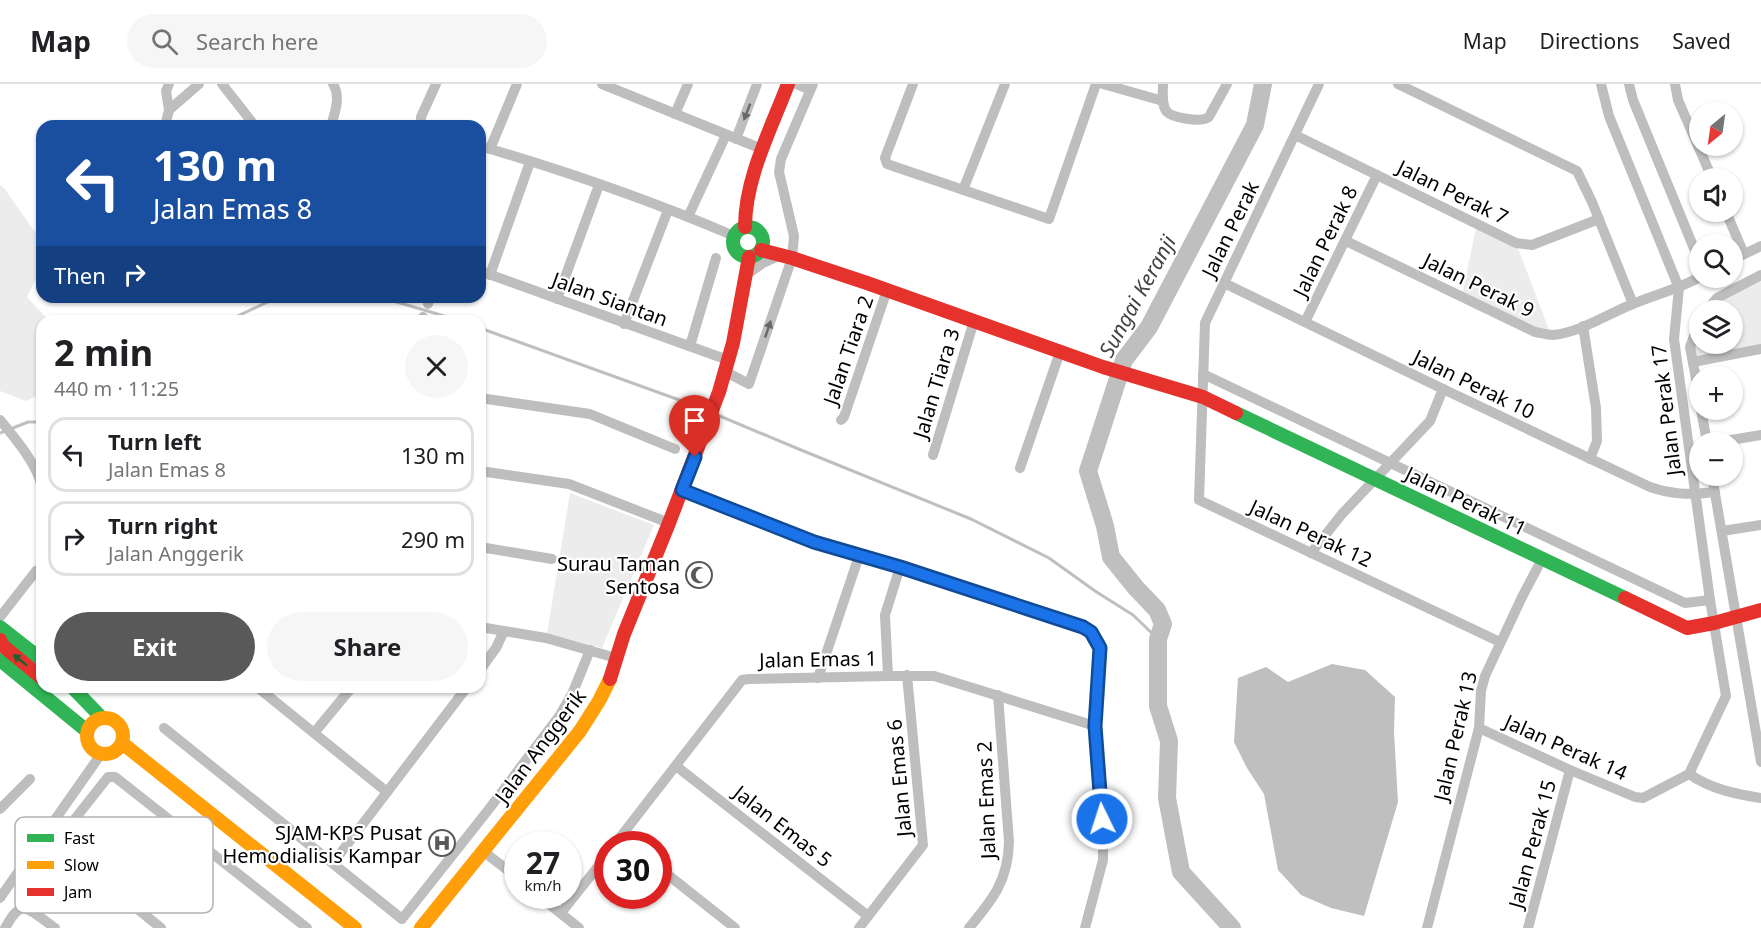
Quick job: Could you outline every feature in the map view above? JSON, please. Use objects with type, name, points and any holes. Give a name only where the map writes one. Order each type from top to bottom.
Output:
[{"type":"street","points":[[166,120],[169,110],[166,90],[169,84]]},
{"type":"street","points":[[169,110],[199,84]]},
{"type":"street","points":[[222,84],[250,120]]},
{"type":"street","points":[[333,84],[336,87],[338,105],[333,120]]},
{"type":"street","points":[[422,120],[421,117],[436,84]]},
{"type":"street","points":[[486,145],[517,84]]},
{"type":"street","points":[[602,84],[617,87],[675,114],[762,149]]},
{"type":"street","points":[[675,114],[688,84]]},
{"type":"street","points":[[688,217],[757,84]]},
{"type":"street","points":[[486,147],[688,217],[739,232],[750,227],[759,231],[763,240],[761,250],[754,256],[739,254],[735,250],[733,241],[739,232],[750,183],[788,84]]},
{"type":"street","points":[[746,274],[763,262],[787,256],[794,236],[779,172],[811,87],[795,84]]},
{"type":"street","points":[[913,84],[885,158],[887,164],[1049,219],[1096,84]]},
{"type":"street","points":[[963,190],[1005,84]]},
{"type":"street","points":[[1103,84],[1163,101]]},
{"type":"street","points":[[1163,84],[1163,101],[1167,112],[1174,117],[1203,120],[1211,113],[1227,84]]},
{"type":"street","name":"Jalan Perak","points":[[1203,397],[1205,323],[1319,84]]},
{"type":"street","points":[[1398,84],[1577,171],[1633,304]]},
{"type":"street","name":"Jalan Perak 17","points":[[1601,84],[1610,116],[1679,288],[1674,339],[1714,623]]},
{"type":"street","points":[[1629,84],[1633,100],[1689,236]]},
{"type":"street","points":[[1675,84],[1678,100],[1708,168]]},
{"type":"street","name":"Jalan Perak 7","points":[[1295,135],[1516,243],[1532,245],[1599,219]]},
{"type":"street","points":[[486,271],[530,162]]},
{"type":"street","name":"Jalan Perak 8","points":[[1305,322],[1377,175]]},
{"type":"street","points":[[557,299],[599,185]]},
{"type":"street","points":[[624,324],[668,210]]},
{"type":"street","points":[[1730,222],[1744,254],[1761,246]]},
{"type":"street","name":"Jalan Perak 9","points":[[1346,241],[1535,332],[1551,335],[1583,326],[1689,283]]},
{"type":"street","name":"Jalan Perak 11","points":[[761,250],[787,256],[887,290],[1103,367],[1203,397],[1687,628],[1761,610]]},
{"type":"street","name":"Jalan Siantan","points":[[486,273],[690,346],[726,366],[749,384],[787,256]]},
{"type":"street","name":"Jalan Anggerik","points":[[421,928],[580,731],[600,701],[719,392],[733,343],[748,257]]},
{"type":"street","points":[[690,346],[717,258]]},
{"type":"street","points":[[1715,300],[1761,275]]},
{"type":"street","name":"Jalan Perak 10","points":[[1224,283],[1650,487],[1668,494],[1695,495],[1715,492]]},
{"type":"street","name":"Jalan Tiara 2","points":[[841,420],[844,417],[887,290]]},
{"type":"street","name":"Jalan Tiara 3","points":[[933,455],[974,321]]},
{"type":"street","points":[[1583,326],[1596,408],[1597,441],[1590,459]]},
{"type":"street","points":[[1693,362],[1761,349]]},
{"type":"street","points":[[1020,468],[1060,352]]},
{"type":"street","points":[[1692,354],[1694,366]]},
{"type":"street","name":"Jalan Perak 11","points":[[1203,374],[1685,603],[1710,600]]},
{"type":"street","points":[[1311,553],[1342,514],[1430,421],[1443,389]]},
{"type":"street","name":"Jalan Perak 12","points":[[1203,397],[1200,500],[1500,642]]},
{"type":"street","points":[[486,399],[590,414],[675,449]]},
{"type":"street","points":[[0,420],[16,439],[36,471]]},
{"type":"street","points":[[1743,438],[1761,435]]},
{"type":"street","points":[[486,472],[569,484],[669,523]]},
{"type":"street","points":[[1714,486],[1736,616],[1756,698],[1761,762]]},
{"type":"street","points":[[682,490],[814,542],[900,567],[1083,627],[1091,632],[1100,648],[1095,726],[1103,860],[1085,928]]},
{"type":"street","points":[[1722,531],[1761,525]]},
{"type":"street","points":[[486,548],[552,559]]},
{"type":"street","points":[[818,678],[859,556]]},
{"type":"street","name":"Jalan Perak 13","points":[[1427,928],[1479,728],[1481,691],[1485,676],[1542,559]]},
{"type":"street","points":[[888,676],[885,615],[900,567]]},
{"type":"street","points":[[0,618],[36,571]]},
{"type":"street","points":[[1714,623],[1726,696],[1689,774],[1700,782],[1730,793],[1761,798]]},
{"type":"street","points":[[0,627],[36,655]]},
{"type":"street","points":[[486,628],[546,638],[616,658]]},
{"type":"street","points":[[486,662],[504,631]]},
{"type":"street","points":[[0,640],[3,646],[36,673]]},
{"type":"street","points":[[164,728],[402,919],[560,716],[573,692],[590,650]]},
{"type":"street","points":[[0,660],[36,689]]},
{"type":"street","name":"Jalan Emas 6","points":[[859,928],[923,845],[907,675]]},
{"type":"street","name":"Jalan Emas 1","points":[[626,831],[742,680],[934,676],[1095,726]]},
{"type":"street","points":[[41,693],[87,731]]},
{"type":"street","points":[[52,693],[68,715]]},
{"type":"street","points":[[78,693],[102,718]]},
{"type":"street","points":[[264,693],[387,792]]},
{"type":"street","points":[[314,733],[347,693]]},
{"type":"street","points":[[333,863],[462,693]]},
{"type":"street","name":"Jalan Emas 2","points":[[969,928],[994,897],[1008,861],[1009,842],[998,695]]},
{"type":"street","points":[[109,718],[122,730],[122,743],[115,751],[100,754],[95,752],[87,742],[87,731],[93,722],[109,718]]},
{"type":"street","name":"Jalan Perak 14","points":[[1479,728],[1635,797],[1643,798],[1689,774]]},
{"type":"street","points":[[122,743],[355,928]]},
{"type":"street","points":[[56,817],[100,754]]},
{"type":"street","name":"Jalan Emas 5","points":[[676,766],[868,916]]},
{"type":"street","name":"Jalan Perak 15","points":[[1528,928],[1570,770]]},
{"type":"street","points":[[76,817],[108,777],[115,777],[166,817]]},
{"type":"street","points":[[0,809],[30,779]]},
{"type":"street","points":[[489,809],[507,823]]},
{"type":"street","points":[[484,852],[504,867]]},
{"type":"street","points":[[213,854],[307,928]]},
{"type":"street","points":[[561,913],[594,872]]},
{"type":"street","points":[[0,898],[15,876]]},
{"type":"street","points":[[672,878],[735,928]]},
{"type":"street","points":[[556,909],[579,928]]},
{"type":"street","points":[[5,928],[16,913]]},
{"type":"street","points":[[33,913],[56,928]]},
{"type":"street","points":[[142,913],[161,928]]},
{"type":"shaded area","points":[[0,185],[36,233],[36,278],[27,297],[44,315],[36,315],[36,396],[26,401],[0,391]]},
{"type":"shaded area","points":[[1477,223],[1516,243],[1551,335],[1462,296]]},
{"type":"shaded area","points":[[1761,275],[1761,349],[1743,352],[1743,300],[1722,300]]},
{"type":"shaded area","points":[[1694,354],[1735,354],[1693,362]]},
{"type":"shaded area","points":[[570,493],[654,525],[602,648],[547,634]]},
{"type":"shaded area","points":[[1332,664],[1365,670],[1395,697],[1394,732],[1398,802],[1364,916],[1331,908],[1301,895],[1278,870],[1264,794],[1234,742],[1238,678],[1266,667],[1288,682]]},
{"type":"waterway","name":"Sungai Keranji","points":[[1232,928],[1181,872],[1167,798],[1169,741],[1158,706],[1158,639],[1163,624],[1157,610],[1111,557],[1105,526],[1088,471],[1124,360],[1149,327],[1255,125],[1263,84]]},
{"type":"waterway","points":[[240,315],[265,303]]},
{"type":"waterway","points":[[400,303],[441,315]]},
{"type":"waterway","points":[[486,330],[707,410]]},
{"type":"waterway","points":[[715,414],[971,519],[1049,558],[1133,615],[1158,639]]},
{"type":"waterway","points":[[0,433],[28,422],[36,422]]},
{"type":"traffic: fast","points":[[748,227],[759,231],[763,242],[759,253],[748,257],[737,253],[733,242],[737,231],[748,227]]},
{"type":"traffic: fast","points":[[1236,413],[1625,598]]},
{"type":"traffic: fast","points":[[0,627],[36,655]]},
{"type":"traffic: fast","points":[[0,660],[36,689]]},
{"type":"traffic: fast","points":[[40,693],[87,731]]},
{"type":"traffic: fast","points":[[78,693],[102,718]]},
{"type":"traffic: slow","points":[[421,928],[580,731],[610,679]]},
{"type":"traffic: slow","points":[[105,718],[118,723],[123,736],[118,749],[105,754],[92,749],[87,736],[92,723],[105,718]]},
{"type":"traffic: slow","points":[[122,743],[355,928]]},
{"type":"traffic: jam","points":[[745,227],[749,190],[754,172],[788,84]]},
{"type":"traffic: jam","points":[[761,250],[867,283],[1103,367],[1203,397],[1236,413]]},
{"type":"traffic: jam","points":[[610,679],[624,634],[719,392],[733,343],[749,257]]},
{"type":"traffic: jam","points":[[1625,598],[1687,628],[1761,610]]},
{"type":"traffic: jam","points":[[0,640],[3,646],[36,673]]},
{"type":"place","name":"Surau Taman Sentosa","points":[[699,575]]},
{"type":"place","name":"SJAM-KPS Pusat Hemodialisis Kampar","points":[[442,843]]},
{"type":"route","points":[[695,457],[682,490],[814,542],[900,567],[1083,627],[1091,632],[1100,648],[1095,726],[1102,819]]}]
